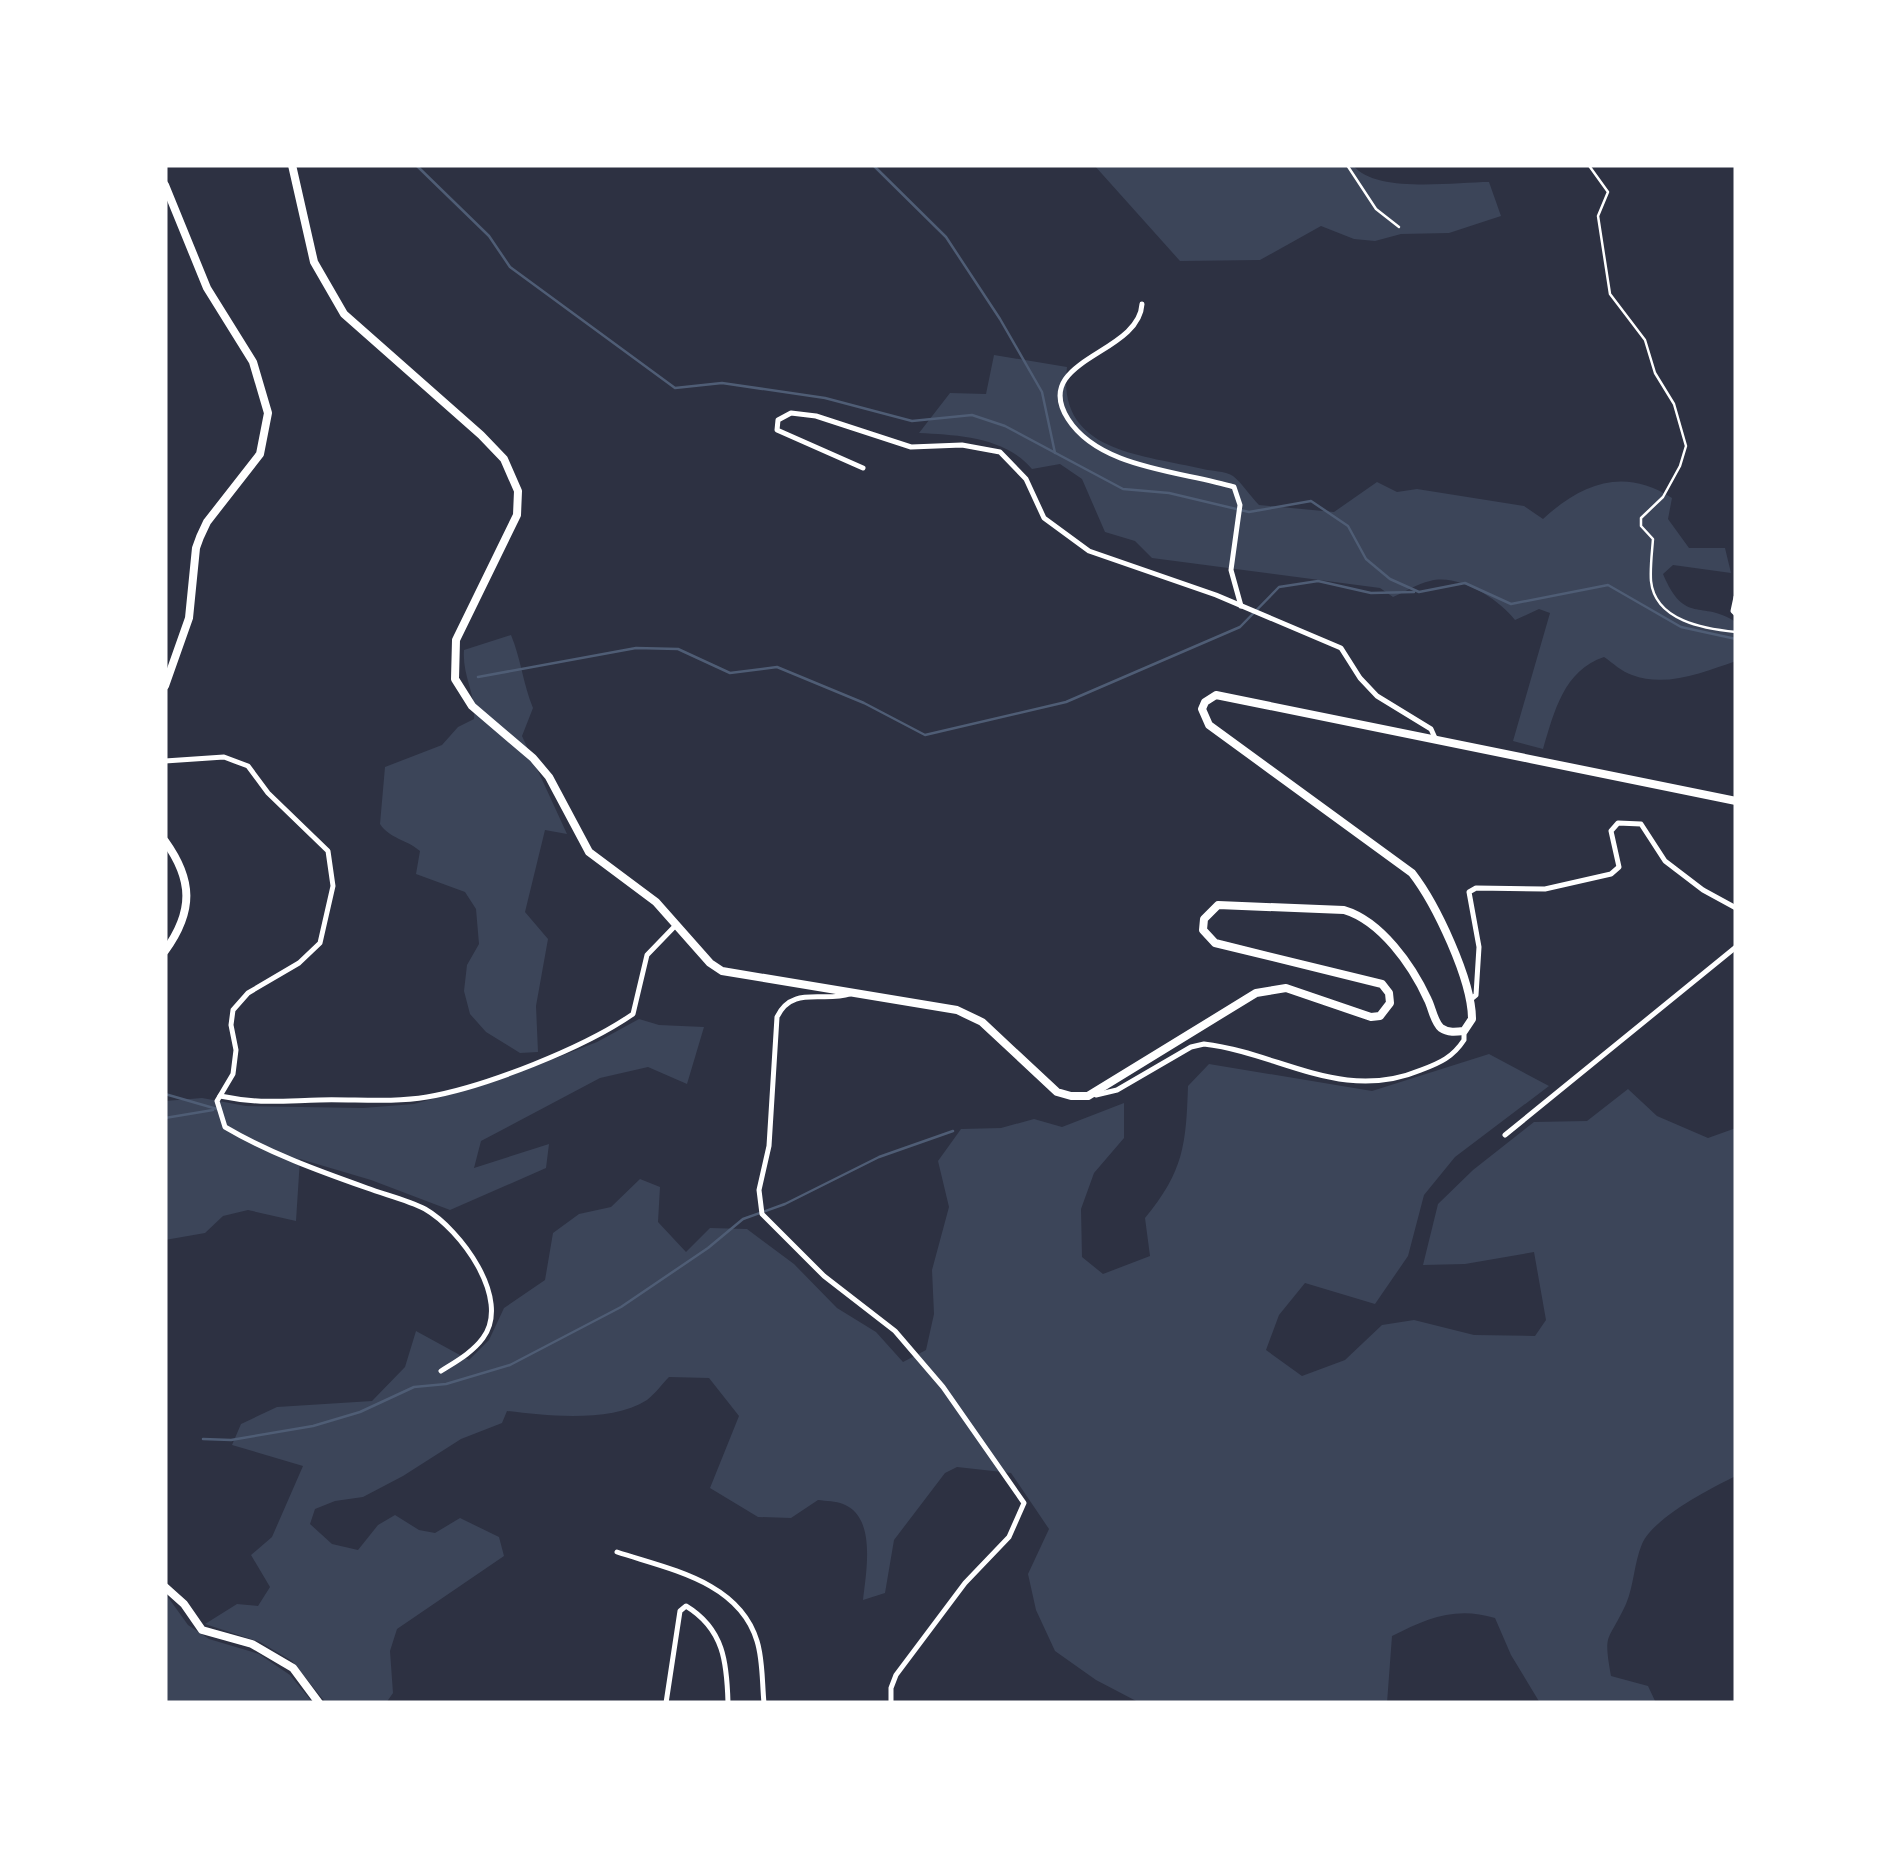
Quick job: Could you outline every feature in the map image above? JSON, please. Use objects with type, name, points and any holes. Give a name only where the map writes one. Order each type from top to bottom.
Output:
[{"type":"main road","points":[[292,165],[314,262],[344,314],[481,435],[504,459],[518,491],[517,514],[456,640],[456,679],[472,706],[533,758],[549,777],[589,852],[656,902],[710,963],[722,970],[957,1010],[982,1022],[1056,1092],[1088,1096],[1256,994],[1286,988],[1371,1017],[1380,1016],[1388,1009],[1389,993],[1382,984],[1215,943],[1204,930],[1204,919],[1218,905],[1344,910],[1363,916],[1377,928],[1414,974],[1440,1027],[1451,1032],[1464,1030],[1472,1019],[1470,1000],[1436,909],[1412,873],[1209,725],[1202,710],[1210,698],[1224,694],[1736,801]]},
{"type":"main road","points":[[165,185],[207,288],[253,362],[268,413],[260,454],[207,522],[200,537],[189,618],[165,686]]},
{"type":"main road","points":[[165,841],[185,875],[188,894],[186,910],[165,951]]},
{"type":"main road","points":[[165,1588],[184,1604],[202,1630],[252,1644],[293,1668],[319,1703]]},
{"type":"street","points":[[1142,304],[1141,312],[1123,336],[1069,372],[1061,386],[1060,399],[1069,420],[1092,443],[1127,463],[1196,476],[1234,488],[1240,505],[1232,570],[1241,606]]},
{"type":"street","points":[[863,468],[778,430],[778,420],[791,413],[816,416],[911,447],[962,446],[1000,452],[1026,479],[1044,518],[1089,551],[1241,606],[1340,648],[1376,696],[1431,729],[1436,738]]},
{"type":"street","points":[[1736,597],[1732,612],[1736,614]]},
{"type":"street","points":[[165,760],[224,757],[248,766],[268,793],[328,851],[333,886],[320,942],[299,963],[248,993],[233,1010],[233,1074],[218,1101],[225,1127],[237,1134],[293,1160],[425,1209],[455,1232],[483,1274],[491,1318],[486,1336],[440,1372]]},
{"type":"street","points":[[1470,1000],[1476,995],[1479,947],[1469,892],[1476,888],[1545,890],[1611,874],[1620,866],[1611,832],[1618,823],[1641,824],[1665,861],[1703,890],[1736,908]]},
{"type":"street","points":[[220,1096],[259,1104],[391,1100],[428,1097],[492,1078],[617,1026],[633,1014],[648,956],[676,924]]},
{"type":"street","points":[[1505,1135],[1736,947]]},
{"type":"street","points":[[850,994],[798,997],[788,1001],[776,1017],[768,1146],[760,1190],[762,1214],[824,1276],[895,1331],[943,1388],[1024,1503],[1009,1537],[965,1583],[896,1675],[891,1688],[892,1703]]},
{"type":"street","points":[[1088,1096],[1117,1090],[1204,1044],[1354,1082],[1376,1083],[1410,1075],[1446,1060],[1464,1040],[1464,1030]]},
{"type":"street","points":[[617,1552],[690,1576],[722,1592],[757,1638],[764,1703]]},
{"type":"street","points":[[666,1703],[680,1611],[686,1606],[699,1614],[726,1657],[728,1703]]},
{"type":"path","points":[[1347,165],[1376,210],[1400,227]]},
{"type":"path","points":[[1590,167],[1608,192],[1598,216],[1610,294],[1645,340],[1652,367],[1674,404],[1686,446],[1663,497],[1641,518],[1641,526],[1653,540],[1651,583],[1663,605],[1689,624],[1736,632]]},
{"type":"shaded area","points":[[1094,165],[1353,165],[1364,174],[1396,183],[1489,182],[1501,216],[1449,233],[1401,234],[1375,241],[1354,239],[1321,226],[1260,260],[1180,261]]},
{"type":"shaded area","points":[[994,355],[1067,367],[1067,395],[1075,417],[1089,433],[1129,453],[1230,474],[1259,505],[1334,512],[1377,482],[1397,492],[1417,489],[1524,506],[1543,519],[1573,496],[1604,483],[1637,483],[1654,489],[1672,498],[1668,519],[1689,548],[1725,548],[1731,573],[1673,565],[1663,574],[1671,590],[1687,606],[1736,622],[1736,661],[1685,677],[1658,680],[1628,674],[1604,657],[1590,663],[1570,682],[1543,749],[1513,741],[1550,613],[1539,609],[1515,620],[1488,596],[1453,581],[1430,581],[1393,597],[1380,588],[1152,558],[1135,541],[1105,532],[1082,479],[1060,464],[1032,469],[995,444],[919,433],[950,393],[986,394]]},
{"type":"shaded area","points":[[511,635],[533,708],[522,736],[567,834],[545,830],[525,912],[548,939],[536,1006],[538,1052],[520,1053],[486,1032],[470,1014],[464,991],[467,965],[479,944],[476,909],[465,892],[416,874],[420,851],[380,824],[385,767],[442,745],[458,727],[474,719],[464,650]]},
{"type":"shaded area","points":[[639,1019],[659,1025],[704,1027],[687,1084],[648,1067],[600,1078],[481,1141],[474,1168],[549,1144],[546,1168],[450,1210],[300,1159],[296,1221],[248,1210],[223,1216],[205,1233],[165,1240],[165,1101],[202,1098],[246,1106],[363,1108],[414,1104],[500,1080],[597,1042]]},
{"type":"shaded area","points":[[1489,1054],[1549,1086],[1455,1157],[1424,1195],[1408,1256],[1375,1304],[1305,1283],[1279,1315],[1266,1350],[1302,1376],[1345,1360],[1382,1325],[1414,1320],[1474,1335],[1535,1336],[1546,1320],[1534,1252],[1465,1264],[1423,1265],[1438,1204],[1473,1170],[1534,1122],[1587,1121],[1628,1089],[1657,1116],[1708,1138],[1736,1128],[1736,1476],[1684,1505],[1648,1534],[1639,1551],[1626,1604],[1607,1644],[1611,1676],[1648,1686],[1656,1703],[1540,1703],[1511,1655],[1495,1618],[1467,1613],[1430,1619],[1392,1636],[1387,1703],[1140,1703],[1096,1680],[1055,1651],[1036,1610],[1028,1574],[1049,1529],[1011,1473],[957,1467],[945,1473],[894,1540],[885,1593],[863,1600],[867,1546],[861,1521],[854,1511],[840,1503],[818,1500],[791,1518],[758,1517],[710,1488],[739,1416],[709,1378],[669,1377],[647,1400],[616,1412],[578,1416],[507,1411],[502,1423],[461,1439],[363,1497],[315,1509],[310,1524],[332,1544],[358,1550],[378,1525],[395,1515],[419,1530],[435,1533],[460,1518],[499,1537],[504,1556],[397,1629],[390,1651],[393,1693],[386,1703],[326,1703],[292,1661],[260,1642],[205,1624],[237,1604],[258,1606],[270,1587],[251,1555],[272,1537],[303,1466],[232,1445],[241,1424],[277,1407],[372,1401],[405,1367],[416,1331],[469,1360],[489,1340],[504,1308],[545,1280],[553,1233],[579,1214],[611,1207],[640,1179],[660,1187],[658,1222],[686,1252],[710,1228],[747,1229],[794,1264],[837,1308],[876,1332],[903,1362],[926,1350],[934,1314],[932,1270],[949,1207],[938,1161],[961,1129],[1001,1128],[1034,1119],[1062,1127],[1124,1103],[1124,1138],[1094,1173],[1081,1209],[1082,1257],[1103,1274],[1150,1256],[1145,1218],[1168,1186],[1180,1156],[1188,1086],[1209,1064],[1372,1091]]},
{"type":"shaded area","points":[[165,1593],[188,1625],[209,1639],[259,1654],[290,1675],[313,1703],[165,1703]]},
{"type":"waterway","points":[[416,165],[489,236],[510,267],[675,388],[722,383],[825,398],[912,421],[972,415],[1005,426],[1123,489],[1169,493],[1249,512],[1311,501],[1348,526],[1366,559],[1390,579],[1419,592],[1465,583],[1511,604],[1608,585],[1681,627],[1736,639]]},
{"type":"waterway","points":[[873,165],[946,237],[1000,319],[1042,392],[1055,453]]},
{"type":"waterway","points":[[478,677],[636,648],[678,649],[730,673],[777,667],[864,703],[925,735],[1066,702],[1240,627],[1279,587],[1318,581],[1371,593],[1414,592]]},
{"type":"waterway","points":[[165,1094],[217,1109]]},
{"type":"waterway","points":[[165,1118],[213,1110]]},
{"type":"waterway","points":[[203,1439],[231,1440],[313,1426],[360,1412],[414,1387],[446,1384],[510,1365],[621,1307],[708,1248],[743,1219],[785,1204],[879,1157],[953,1131]]}]
